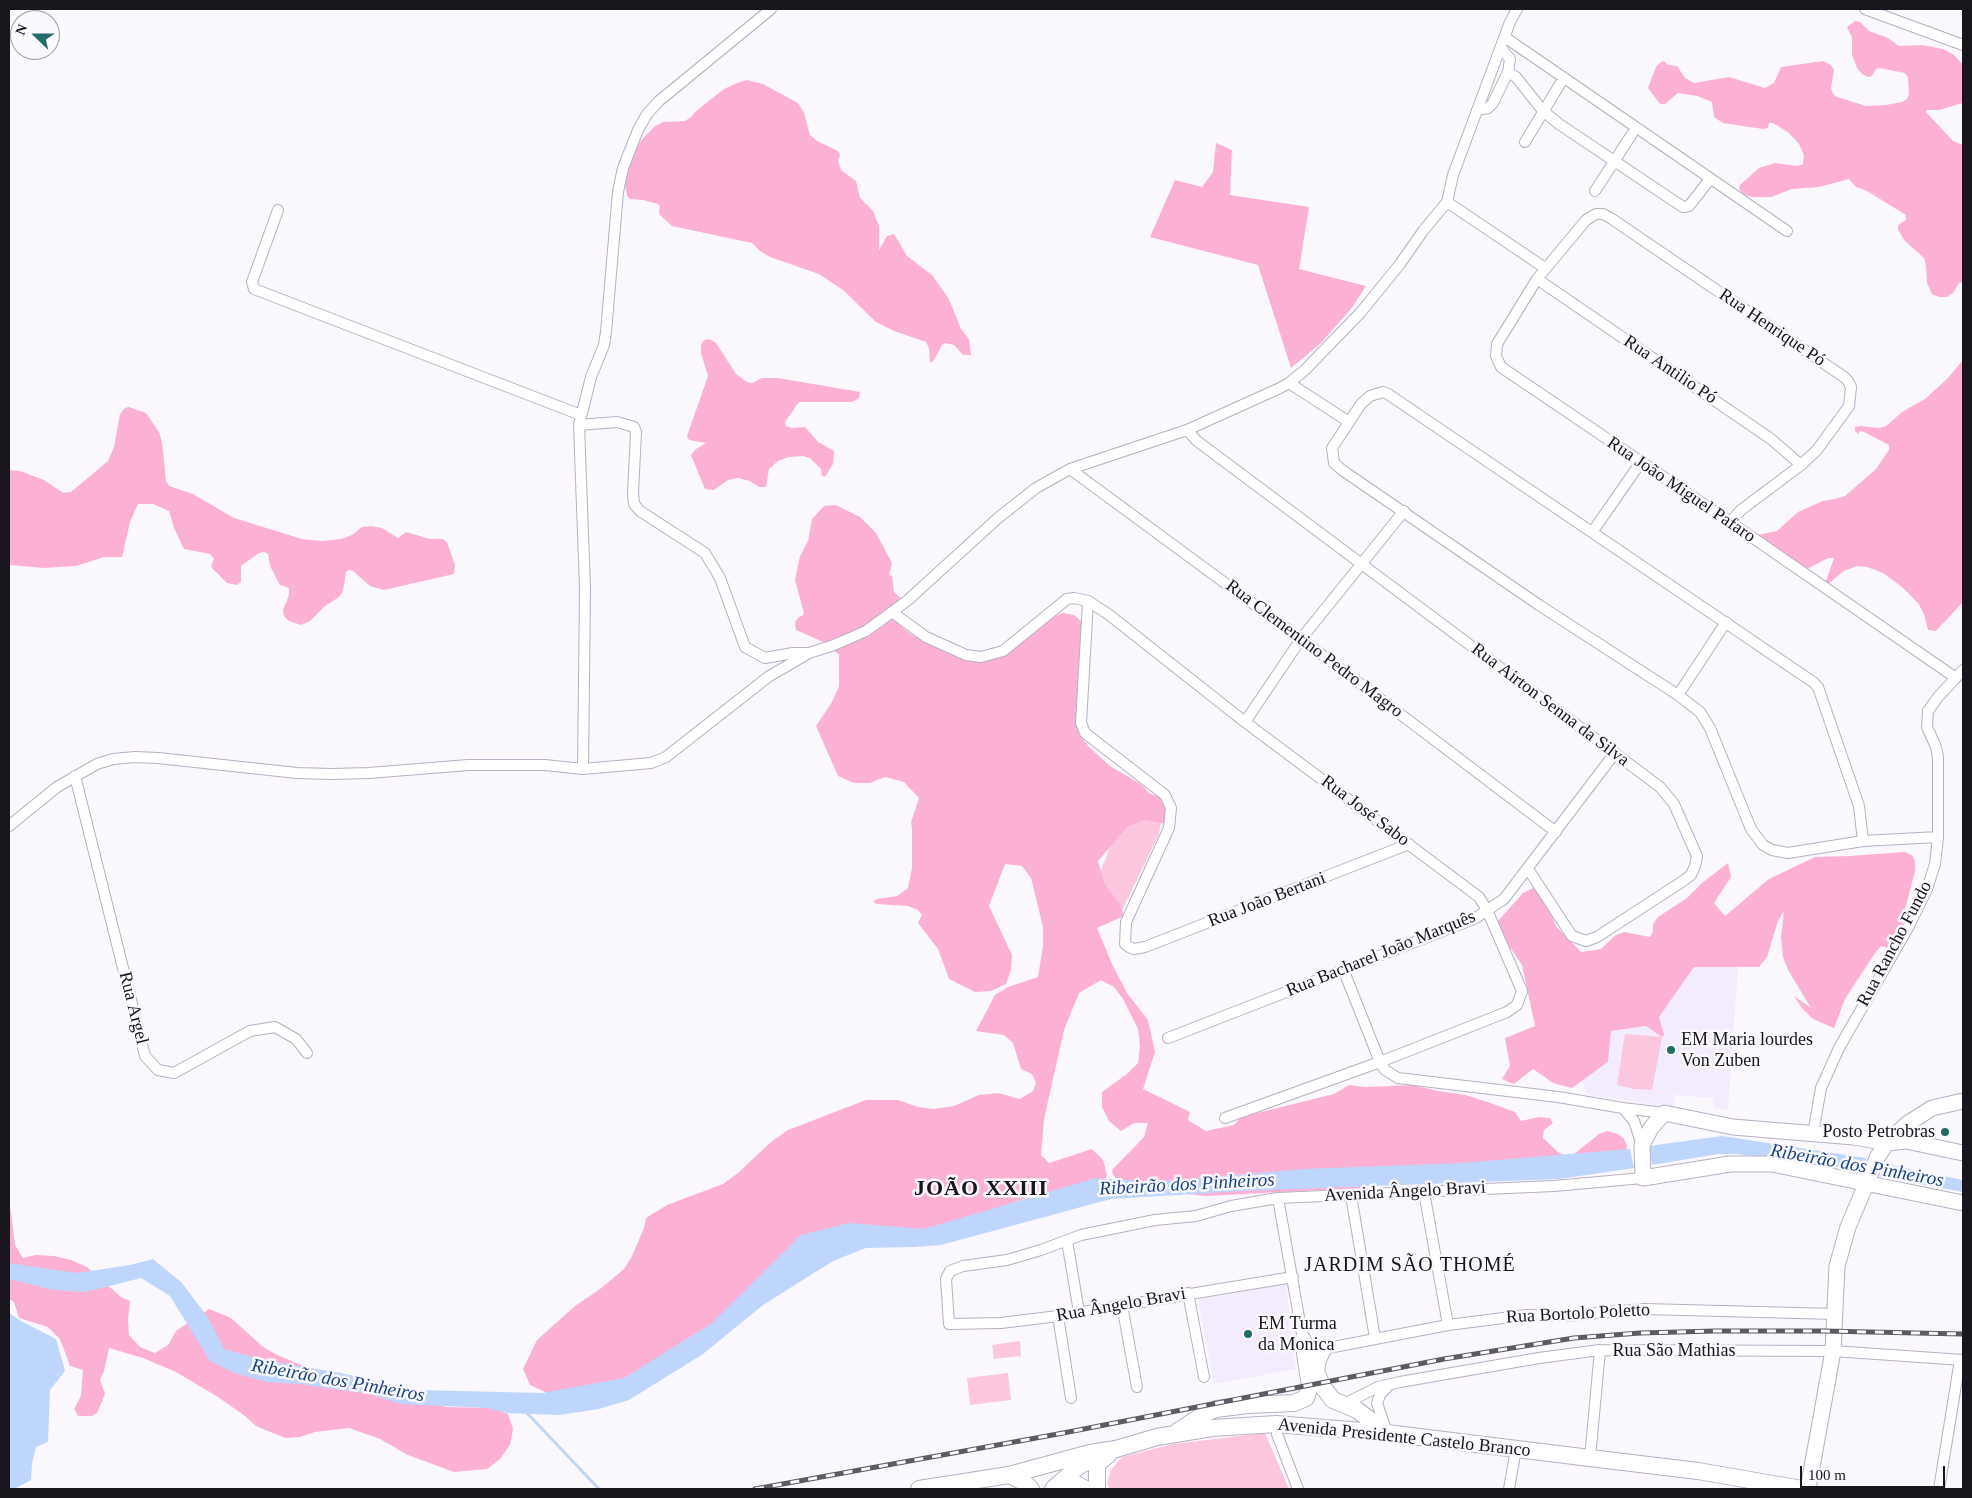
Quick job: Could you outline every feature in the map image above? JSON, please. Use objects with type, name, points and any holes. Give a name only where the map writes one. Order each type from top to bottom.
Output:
[{"type":"main road","points":[[1173,1434],[1206,1413],[1216,1409],[1246,1405],[1294,1403],[1306,1398],[1310,1386],[1303,1340]]},
{"type":"main road","points":[[1324,1349],[1318,1360],[1318,1378],[1333,1400],[1358,1410],[1386,1434]]},
{"type":"main road","name":"Avenida Presidente Castelo Branco","points":[[919,1489],[1009,1475],[1090,1453],[1116,1449],[1173,1434],[1212,1428],[1276,1424],[1386,1434],[1590,1458],[1731,1483],[1802,1489]]},
{"type":"main road","points":[[1055,1487],[1079,1466],[1116,1449]]},
{"type":"main road","points":[[1097,1489],[1097,1464],[1116,1449]]},
{"type":"main road","points":[[1079,1466],[1081,1460],[1090,1453]]},
{"type":"main road","points":[[1009,1475],[1024,1482],[1031,1489]]},
{"type":"street","points":[[583,769],[585,588],[580,420],[591,377],[604,345],[618,192],[623,168],[638,130],[647,114],[659,101],[771,9]]},
{"type":"street","points":[[9,826],[57,787],[97,764],[113,759],[135,757],[332,774],[369,774],[468,764],[545,765],[583,769],[651,763],[666,757],[768,677],[809,653],[834,645],[866,631],[908,600],[998,518],[1036,488],[1070,469],[1187,430],[1289,383],[1305,370],[1361,312],[1400,264],[1422,231],[1447,202],[1453,175],[1506,38],[1510,22],[1517,9]]},
{"type":"street","points":[[1865,9],[1963,45]]},
{"type":"street","points":[[1506,38],[1787,231]]},
{"type":"street","points":[[1477,110],[1488,108],[1493,103],[1508,72],[1510,60],[1502,48]]},
{"type":"street","points":[[1508,72],[1516,77],[1543,111],[1559,124],[1683,207],[1689,206],[1706,183]]},
{"type":"street","points":[[1525,142],[1560,84]]},
{"type":"street","points":[[1595,191],[1632,134]]},
{"type":"street","points":[[1447,202],[1546,268]]},
{"type":"street","points":[[278,210],[252,282],[254,289],[580,420],[616,422],[634,427],[636,432],[632,493],[634,504],[640,511],[705,553],[720,578],[746,647],[765,658],[793,653],[809,653]]},
{"type":"street","name":"Rua Henrique Pó","points":[[1546,268],[1586,220],[1596,214],[1603,214],[1848,381],[1851,387],[1849,406],[1817,450],[1801,465],[1741,510],[1730,522]]},
{"type":"street","name":"Rua João Miguel Pafaro","points":[[1546,268],[1537,279],[1498,344],[1496,356],[1501,367],[1956,678]]},
{"type":"street","name":"Rua Antilio Pó","points":[[1537,279],[1771,439],[1801,465]]},
{"type":"street","points":[[1289,383],[1349,422]]},
{"type":"street","points":[[1863,841],[1859,806],[1818,687],[1806,676],[1388,394],[1383,392],[1370,396],[1362,404],[1332,448],[1334,463],[1540,605],[1678,695],[1700,712],[1710,728],[1752,829],[1764,845],[1772,850],[1788,853],[1863,841],[1938,837]]},
{"type":"street","name":"Rua Airton Senna da Silva","points":[[1187,430],[1197,441],[1660,787],[1674,804],[1697,856],[1691,875],[1597,937],[1586,941],[1572,936],[1528,868]]},
{"type":"street","points":[[1593,531],[1641,462]]},
{"type":"street","name":"Rua Clementino Pedro Magro","points":[[1070,469],[1301,639],[1556,832]]},
{"type":"street","points":[[1245,722],[1301,639],[1404,512]]},
{"type":"street","points":[[892,612],[926,637],[966,655],[981,657],[1003,651],[1068,599],[1074,598],[1088,601]]},
{"type":"street","name":"Rua José Sabo","points":[[1088,601],[1108,614],[1245,722],[1468,887],[1479,897],[1487,910],[1522,990],[1517,1005],[1507,1012],[1380,1062],[1225,1118]]},
{"type":"street","name":"Rua João Bertani","points":[[1088,601],[1081,724],[1085,733],[1164,795],[1172,808],[1170,828],[1126,922],[1125,944],[1134,949],[1146,947],[1409,844]]},
{"type":"street","points":[[1678,695],[1726,622]]},
{"type":"street","name":"Rua Rancho Fundo","points":[[1813,1134],[1821,1088],[1839,1048],[1909,926],[1927,888],[1935,864],[1938,837],[1938,757],[1927,726],[1928,711],[1963,670]]},
{"type":"street","name":"Rua Bacharel João Marquês","points":[[1168,1038],[1474,919],[1504,899],[1615,753]]},
{"type":"street","name":"Rua Argel","points":[[75,776],[145,1056],[158,1070],[174,1073],[250,1031],[275,1028],[296,1039],[307,1053]]},
{"type":"street","points":[[1343,969],[1380,1062],[1385,1070],[1405,1080],[1558,1097],[1664,1113],[1733,1127],[1854,1138],[1887,1143],[1906,1141],[1963,1153]]},
{"type":"street","points":[[1808,1489],[1833,1351],[1837,1266],[1848,1227],[1878,1156],[1887,1143],[1907,1124],[1932,1108],[1963,1100]]},
{"type":"street","points":[[1623,1108],[1634,1121],[1642,1145],[1643,1172]]},
{"type":"street","points":[[1642,1145],[1651,1128],[1664,1113]]},
{"type":"street","name":"Avenida Ângelo Bravi","points":[[949,1324],[946,1279],[950,1271],[963,1266],[1007,1260],[1081,1235],[1155,1220],[1196,1216],[1231,1206],[1278,1198],[1554,1186],[1643,1172],[1751,1163],[1868,1180],[1893,1190],[1963,1203]]},
{"type":"street","points":[[1424,1192],[1448,1325]]},
{"type":"street","points":[[1351,1195],[1375,1338]]},
{"type":"street","points":[[1278,1198],[1303,1340],[1307,1344],[1324,1349]]},
{"type":"street","points":[[1067,1241],[1079,1312]]},
{"type":"street","name":"Rua Ângelo Bravi","points":[[949,1324],[1002,1323],[1058,1316],[1292,1277]]},
{"type":"street","points":[[1188,1293],[1204,1377]]},
{"type":"street","points":[[1122,1305],[1137,1387]]},
{"type":"street","name":"Rua Bortolo Poletto","points":[[1324,1349],[1448,1325],[1527,1315],[1566,1316],[1644,1309],[1836,1314]]},
{"type":"street","points":[[1058,1316],[1071,1398]]},
{"type":"street","points":[[1590,1458],[1600,1350]]},
{"type":"street","name":"Rua São Mathias","points":[[1342,1405],[1378,1387],[1539,1358],[1600,1350],[1833,1351],[1962,1360]]},
{"type":"street","points":[[1938,1489],[1962,1360]]},
{"type":"street","points":[[1386,1434],[1377,1403],[1380,1395],[1388,1386]]},
{"type":"street","points":[[1276,1424],[1277,1434],[1298,1489]]},
{"type":"street","points":[[1509,1489],[1516,1449]]},
{"type":"street","points":[[1079,1466],[1092,1489]]},
{"type":"street","points":[[1055,1487],[1068,1483],[1077,1484],[1087,1489]]},
{"type":"shaded area","points":[[1855,21],[1860,22],[1869,31],[1888,38],[1899,46],[1922,45],[1943,49],[1954,55],[1963,65],[1963,103],[1939,110],[1927,110],[1926,112],[1953,141],[1963,145],[1963,282],[1959,283],[1953,293],[1947,297],[1939,297],[1932,294],[1927,283],[1924,258],[1905,241],[1898,230],[1898,225],[1906,220],[1906,215],[1867,191],[1856,187],[1849,179],[1819,187],[1792,189],[1771,197],[1752,197],[1743,194],[1739,189],[1740,185],[1759,168],[1775,163],[1798,166],[1803,164],[1804,155],[1799,144],[1789,133],[1773,123],[1769,123],[1768,128],[1763,129],[1723,123],[1714,117],[1712,102],[1697,96],[1678,93],[1665,104],[1660,104],[1648,88],[1656,67],[1664,61],[1668,65],[1677,66],[1685,78],[1694,83],[1729,77],[1765,88],[1774,83],[1781,67],[1823,61],[1831,65],[1834,70],[1831,88],[1833,94],[1837,97],[1866,106],[1886,105],[1902,102],[1907,99],[1909,94],[1908,78],[1905,73],[1879,68],[1876,69],[1872,76],[1868,77],[1857,68],[1852,55],[1852,37],[1847,27]]},
{"type":"shaded area","points":[[747,80],[763,84],[798,103],[804,113],[810,135],[817,141],[838,151],[840,155],[838,161],[841,170],[856,181],[860,198],[873,211],[879,226],[879,250],[887,236],[894,234],[907,256],[932,275],[949,299],[961,329],[969,339],[971,355],[963,355],[954,345],[945,343],[930,363],[929,348],[926,342],[894,331],[876,322],[843,290],[819,274],[770,257],[752,243],[672,226],[660,215],[660,206],[658,204],[630,199],[627,196],[625,184],[627,167],[632,153],[655,126],[663,122],[685,121],[724,89]]},
{"type":"shaded area","points":[[1216,143],[1232,150],[1230,195],[1309,207],[1299,269],[1366,286],[1351,309],[1321,343],[1291,368],[1258,265],[1150,237],[1175,180],[1202,187],[1213,172]]},
{"type":"shaded area","points":[[709,339],[716,343],[736,374],[747,382],[752,383],[762,378],[778,378],[860,392],[859,398],[852,402],[799,402],[785,422],[786,426],[792,428],[805,427],[818,442],[834,451],[833,464],[825,477],[822,476],[821,469],[810,458],[803,456],[789,457],[778,461],[769,469],[766,487],[759,487],[750,481],[738,478],[728,480],[714,490],[705,489],[691,455],[696,449],[706,443],[689,440],[687,436],[708,376],[701,353],[701,345],[704,340]]},
{"type":"shaded area","points":[[1963,360],[1963,602],[1936,631],[1928,630],[1924,614],[1918,603],[1902,587],[1883,573],[1867,567],[1857,566],[1844,571],[1827,585],[1826,581],[1834,558],[1828,558],[1809,568],[1801,568],[1790,563],[1783,551],[1758,541],[1758,535],[1777,531],[1798,512],[1823,501],[1845,496],[1876,469],[1889,450],[1889,445],[1864,432],[1860,431],[1858,434],[1855,431],[1855,427],[1879,428],[1886,426],[1902,412],[1925,399],[1948,378]]},
{"type":"shaded area","points":[[129,407],[146,413],[159,432],[162,442],[166,481],[169,486],[193,494],[234,518],[302,539],[321,541],[341,539],[352,535],[362,527],[371,526],[382,528],[398,538],[406,532],[430,539],[443,539],[447,542],[455,565],[454,574],[384,590],[370,586],[353,571],[349,570],[346,572],[343,591],[339,597],[324,607],[310,621],[301,625],[289,621],[284,616],[283,610],[289,595],[289,588],[280,585],[270,566],[268,554],[264,552],[259,553],[241,566],[241,582],[237,585],[227,583],[211,566],[214,559],[210,554],[184,549],[174,528],[169,511],[153,504],[138,504],[130,522],[122,557],[104,557],[76,566],[44,568],[9,565],[9,470],[20,471],[44,480],[63,493],[71,492],[108,461],[114,447],[120,414],[125,408]]},
{"type":"shaded area","points":[[836,505],[860,517],[876,533],[892,563],[889,575],[892,576],[894,592],[908,605],[901,614],[900,622],[903,628],[912,635],[947,653],[972,660],[989,656],[989,648],[997,651],[1014,649],[1040,622],[1063,613],[1074,615],[1081,621],[1086,632],[1080,716],[1082,738],[1110,766],[1142,785],[1149,793],[1161,798],[1168,805],[1165,824],[1145,820],[1128,826],[1098,861],[1104,883],[1119,903],[1124,916],[1097,928],[1127,993],[1148,1020],[1155,1052],[1143,1089],[1190,1112],[1188,1120],[1206,1131],[1234,1125],[1241,1117],[1334,1094],[1349,1085],[1365,1087],[1413,1085],[1465,1095],[1485,1101],[1515,1112],[1521,1121],[1539,1117],[1550,1118],[1553,1123],[1544,1130],[1543,1138],[1564,1155],[1574,1154],[1599,1134],[1607,1131],[1618,1134],[1624,1139],[1627,1146],[1625,1155],[1385,1179],[1360,1188],[1205,1196],[1127,1190],[1113,1175],[1112,1170],[1144,1137],[1148,1123],[1134,1123],[1121,1131],[1109,1121],[1102,1107],[1102,1092],[1127,1074],[1138,1063],[1140,1046],[1138,1029],[1123,999],[1114,987],[1101,980],[1079,993],[1064,1030],[1044,1119],[1041,1155],[1049,1163],[1092,1149],[1103,1160],[1107,1175],[1101,1188],[1029,1197],[920,1235],[836,1246],[646,1387],[558,1398],[530,1385],[523,1369],[537,1340],[575,1306],[624,1269],[632,1256],[644,1228],[646,1218],[667,1205],[723,1184],[738,1173],[771,1142],[788,1130],[866,1100],[898,1100],[918,1107],[934,1109],[954,1106],[979,1095],[998,1093],[1020,1099],[1033,1091],[1036,1083],[1032,1074],[1021,1069],[1013,1043],[1004,1035],[976,1031],[995,995],[1008,987],[1038,977],[1043,946],[1043,927],[1031,878],[1022,866],[1005,864],[989,906],[1012,955],[1011,970],[1006,984],[991,991],[975,992],[949,979],[938,949],[918,923],[922,915],[918,910],[908,906],[877,904],[873,902],[877,899],[897,896],[908,888],[912,868],[911,822],[919,798],[904,782],[885,777],[870,783],[854,783],[838,776],[816,726],[832,702],[839,686],[839,655],[828,644],[796,630],[795,622],[804,613],[795,580],[800,556],[808,541],[812,519],[824,506]]},
{"type":"shaded area","points":[[1124,782],[1161,822],[1159,834],[1118,919],[1106,905],[1095,884],[1119,826]]},
{"type":"shaded area","points":[[1905,852],[1912,855],[1915,861],[1915,871],[1904,913],[1901,936],[1891,949],[1881,946],[1875,953],[1845,999],[1834,1028],[1813,1019],[1794,996],[1811,1008],[1788,970],[1783,957],[1781,938],[1784,911],[1778,921],[1767,957],[1759,967],[1694,967],[1659,1017],[1664,1035],[1662,1037],[1646,1026],[1611,1031],[1608,1062],[1572,1088],[1553,1083],[1533,1069],[1514,1084],[1502,1079],[1510,1066],[1505,1038],[1535,1026],[1522,965],[1505,940],[1497,922],[1523,893],[1537,886],[1542,891],[1556,926],[1581,952],[1601,949],[1616,935],[1624,932],[1650,937],[1653,932],[1653,924],[1658,917],[1687,898],[1702,883],[1728,863],[1731,877],[1714,903],[1725,916],[1769,879],[1815,857]]},
{"type":"shaded area","name":"EM Maria lourdes Von Zuben","points":[[1694,967],[1738,967],[1728,1110],[1713,1108],[1714,1098],[1675,1095],[1673,1106],[1654,1105],[1586,1094],[1582,1081],[1608,1062],[1611,1031],[1646,1026],[1662,1037],[1659,1017]]},
{"type":"shaded area","points":[[1625,1034],[1662,1037],[1652,1090],[1634,1089],[1617,1085]]},
{"type":"shaded area","points":[[9,1205],[15,1245],[23,1258],[36,1255],[54,1256],[71,1260],[87,1267],[121,1297],[130,1301],[129,1335],[140,1347],[155,1353],[168,1345],[176,1331],[209,1309],[231,1318],[262,1346],[275,1354],[351,1386],[447,1407],[493,1408],[508,1414],[513,1429],[510,1445],[500,1459],[487,1469],[454,1472],[408,1455],[380,1439],[349,1428],[285,1438],[256,1426],[218,1397],[176,1372],[143,1358],[109,1348],[100,1380],[105,1394],[97,1413],[92,1416],[78,1416],[74,1409],[81,1396],[83,1370],[70,1366],[60,1339],[48,1327],[19,1318],[14,1302],[9,1299]]},
{"type":"shaded area","name":"EM Turma da Monica","points":[[1286,1284],[1296,1369],[1214,1384],[1198,1300]]},
{"type":"shaded area","points":[[1020,1341],[1021,1356],[994,1359],[992,1345]]},
{"type":"shaded area","points":[[1008,1373],[1011,1400],[970,1405],[967,1378]]},
{"type":"shaded area","points":[[1265,1433],[1289,1489],[1110,1489],[1107,1483],[1111,1470],[1122,1457],[1173,1444]]},
{"type":"water","name":"Ribeirão dos Pinheiros","points":[[1722,1136],[1866,1158],[1861,1172],[1812,1162],[1735,1154],[1718,1154],[1652,1165],[1649,1146]]},
{"type":"water","name":"Ribeirão dos Pinheiros","points":[[1630,1149],[1634,1168],[1559,1179],[1243,1191],[1111,1199],[941,1245],[866,1248],[833,1261],[763,1305],[703,1354],[629,1400],[599,1409],[559,1415],[507,1413],[487,1408],[401,1404],[369,1394],[299,1384],[267,1382],[235,1373],[210,1361],[170,1296],[141,1278],[86,1292],[54,1290],[9,1279],[9,1263],[77,1273],[130,1265],[153,1259],[182,1283],[207,1316],[224,1349],[263,1360],[341,1373],[416,1390],[543,1393],[624,1378],[712,1323],[801,1235],[849,1223],[924,1229],[1096,1178],[1153,1182],[1304,1169],[1462,1163]]},
{"type":"water","points":[[1886,1164],[1963,1180],[1963,1192],[1880,1177]]},
{"type":"water","points":[[9,1313],[56,1339],[65,1371],[50,1390],[48,1442],[36,1447],[32,1463],[31,1480],[14,1489],[9,1489]]},
{"type":"waterway","points":[[526,1412],[599,1489]]},
{"type":"railway","points":[[755,1489],[1058,1434],[1444,1359],[1574,1338],[1640,1333],[1715,1331],[1963,1334]]},
{"type":"place","name":"EM Maria lourdes Von Zuben","points":[[1671,1050]]},
{"type":"place","name":"Posto Petrobras","points":[[1945,1132]]},
{"type":"place","name":"EM Turma da Monica","points":[[1248,1334]]},
{"type":"district","name":"JOÃO XXIII","points":[[981,1189]]},
{"type":"district","name":"JARDIM SÃO THOMÉ","points":[[1410,1266]]}]
